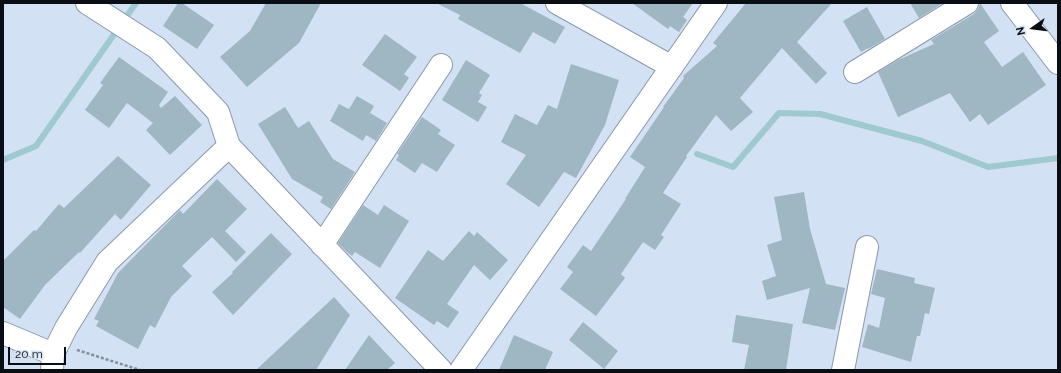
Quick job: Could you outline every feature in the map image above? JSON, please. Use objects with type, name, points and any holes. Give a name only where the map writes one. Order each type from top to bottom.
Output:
[{"type":"street","points":[[88,3],[157,48],[218,112],[229,146],[441,370]]},
{"type":"street","points":[[557,3],[672,67]]},
{"type":"street","points":[[461,370],[716,3]]},
{"type":"street","points":[[855,72],[967,3]]},
{"type":"street","points":[[1012,3],[1054,49]]},
{"type":"street","points":[[322,245],[441,65]]},
{"type":"street","points":[[3,334],[54,356],[66,328],[106,262],[229,146]]},
{"type":"street","points":[[843,370],[867,247]]},
{"type":"path","points":[[54,356],[140,370]]},
{"type":"building","points":[[178,3],[182,3],[214,25],[197,49],[163,26]]},
{"type":"building","points":[[266,3],[321,3],[299,43],[247,87],[220,57],[250,31]]},
{"type":"building","points":[[436,3],[520,3],[565,27],[555,44],[533,32],[520,53],[458,19],[460,15]]},
{"type":"building","points":[[632,3],[693,3],[683,17],[687,20],[679,32],[670,26],[668,29]]},
{"type":"building","points":[[746,3],[832,3],[797,42],[827,73],[816,84],[782,48],[740,98],[753,112],[731,131],[716,115],[686,156],[687,157],[663,193],[681,204],[661,235],[664,237],[655,250],[643,242],[621,274],[625,278],[596,316],[560,289],[573,272],[567,267],[583,245],[591,251],[626,199],[645,167],[630,157],[684,78],[683,76],[717,46],[713,43]]},
{"type":"building","points":[[910,3],[943,3],[919,18]]},
{"type":"building","points":[[980,3],[999,31],[984,42],[1002,67],[1023,52],[1046,85],[988,125],[980,114],[970,122],[950,93],[898,117],[878,72],[898,60],[934,44],[931,40],[974,14]]},
{"type":"building","points":[[867,7],[885,39],[861,52],[843,21]]},
{"type":"building","points":[[385,34],[417,57],[404,74],[409,78],[400,91],[362,65]]},
{"type":"building","points":[[119,57],[168,92],[159,105],[161,108],[175,96],[202,125],[170,155],[146,130],[153,123],[127,103],[109,128],[85,110],[103,85],[100,83]]},
{"type":"building","points":[[466,60],[490,75],[479,93],[482,95],[478,102],[487,107],[478,122],[442,100]]},
{"type":"building","points":[[571,64],[619,80],[605,125],[576,178],[564,172],[539,207],[506,184],[526,155],[501,142],[515,114],[537,125],[548,105],[557,109]]},
{"type":"building","points":[[357,96],[374,106],[370,113],[387,123],[376,141],[366,135],[363,141],[330,121],[339,104],[349,109]]},
{"type":"building","points":[[285,107],[298,128],[309,121],[333,159],[355,172],[331,209],[320,202],[323,197],[292,179],[258,124]]},
{"type":"building","points":[[422,117],[441,130],[438,134],[455,145],[437,172],[422,163],[415,173],[396,160],[399,155],[397,154]]},
{"type":"building","points":[[118,156],[151,185],[121,220],[115,214],[80,253],[79,252],[45,285],[20,319],[3,307],[3,261],[34,230],[36,231],[59,204],[64,208]]},
{"type":"building","points":[[217,179],[247,209],[225,231],[246,252],[236,262],[212,237],[182,266],[192,276],[171,297],[155,328],[150,325],[138,349],[96,326],[99,321],[94,319],[118,273],[180,210],[183,214]]},
{"type":"building","points":[[804,192],[810,229],[826,284],[845,288],[835,330],[802,323],[810,288],[767,300],[762,281],[776,276],[767,245],[782,240],[774,197]]},
{"type":"building","points":[[363,205],[378,215],[384,205],[409,221],[380,268],[355,252],[352,256],[338,243]]},
{"type":"building","points":[[469,231],[474,236],[477,232],[508,260],[490,280],[474,265],[447,304],[459,312],[448,328],[437,321],[434,325],[395,298],[428,250],[443,261]]},
{"type":"building","points":[[271,233],[292,254],[233,315],[212,292],[233,273],[232,272]]},
{"type":"building","points":[[877,269],[915,278],[914,283],[935,288],[929,314],[925,313],[920,336],[917,336],[911,362],[862,347],[868,324],[879,328],[885,298],[871,294]]},
{"type":"building","points":[[334,297],[350,315],[316,370],[256,370]]},
{"type":"building","points":[[736,315],[793,324],[786,370],[744,370],[749,345],[732,342]]},
{"type":"building","points":[[583,322],[618,351],[604,369],[569,340]]},
{"type":"building","points":[[369,335],[395,363],[387,370],[345,370]]},
{"type":"building","points":[[514,335],[553,352],[545,370],[499,370]]},
{"type":"waterway","points":[[3,160],[36,146],[136,3]]},
{"type":"waterway","points":[[697,154],[733,167],[779,113],[820,114],[922,141],[988,167],[1058,158]]}]
